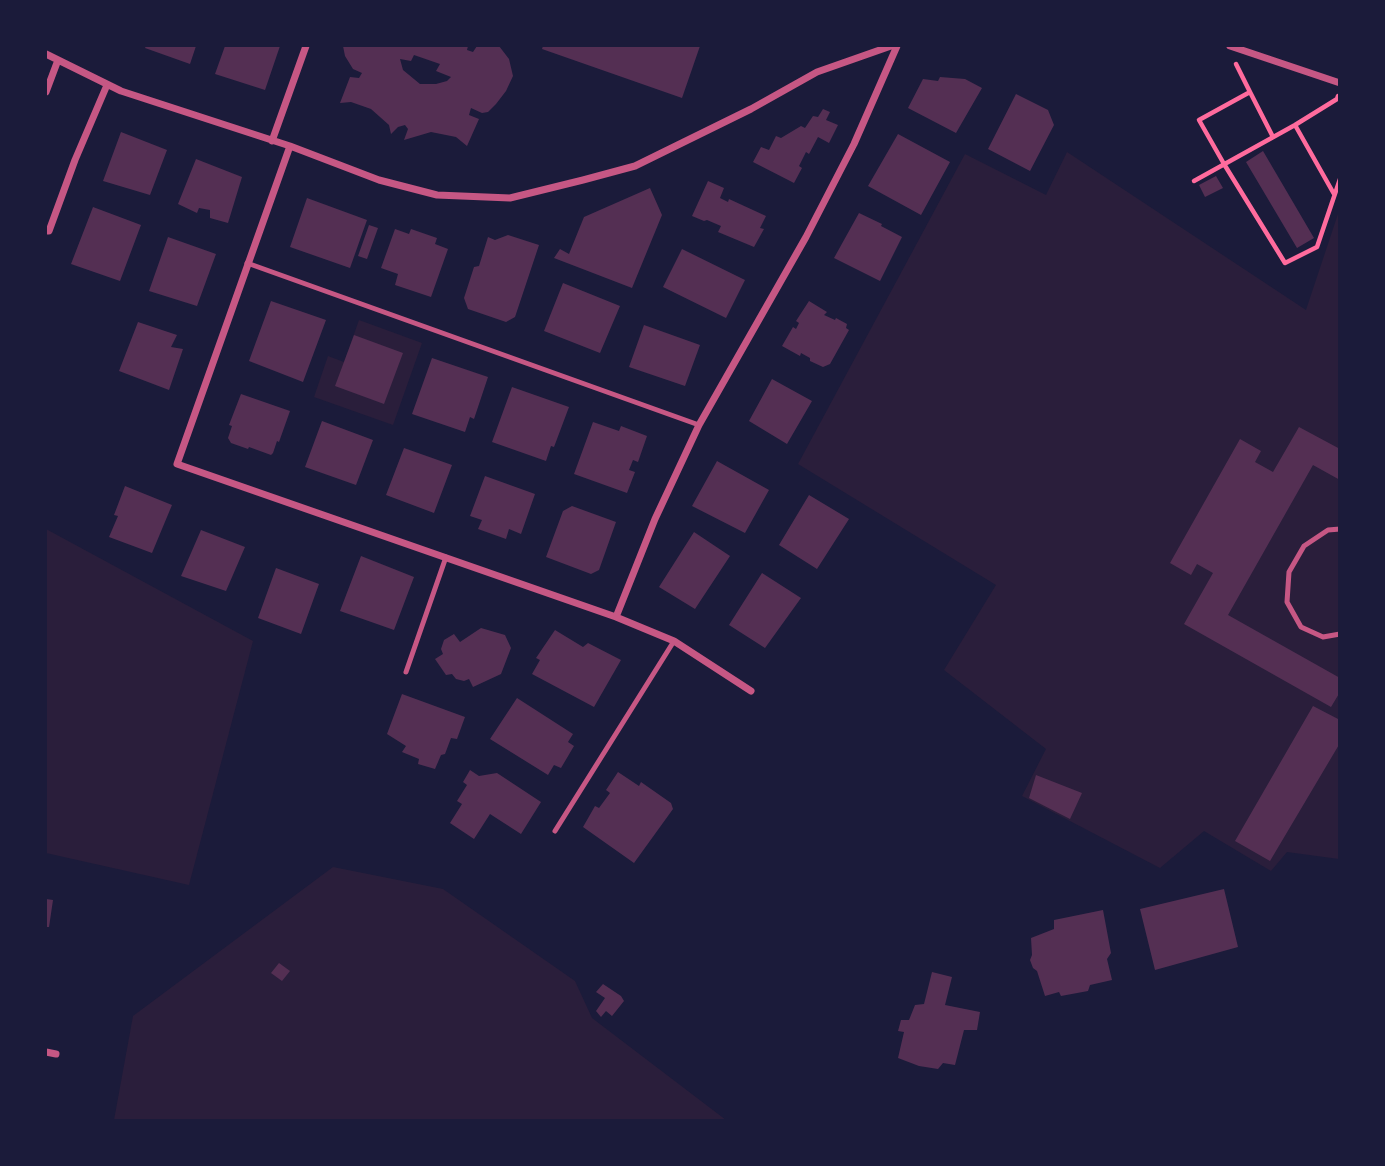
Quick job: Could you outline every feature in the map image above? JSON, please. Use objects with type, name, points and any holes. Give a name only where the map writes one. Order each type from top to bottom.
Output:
[{"type":"street","points":[[272,141],[306,46]]},
{"type":"street","points":[[46,54],[121,92],[290,146],[379,180],[437,195],[510,198],[635,166],[751,109],[817,72],[891,46]]},
{"type":"street","points":[[616,617],[655,519],[699,425],[854,145],[897,46]]},
{"type":"street","points":[[1230,46],[1339,83]]},
{"type":"street","points":[[46,92],[58,60]]},
{"type":"street","points":[[46,231],[49,231],[107,85]]},
{"type":"street","points":[[290,146],[177,464],[616,617],[674,641],[751,691]]},
{"type":"street","points":[[46,1052],[56,1054]]},
{"type":"lane","points":[[247,263],[699,425]]},
{"type":"lane","points":[[1339,529],[1328,530],[1304,546],[1289,572],[1287,602],[1300,627],[1322,637],[1339,634]]},
{"type":"lane","points":[[406,672],[446,557]]},
{"type":"lane","points":[[555,831],[674,641]]},
{"type":"path","points":[[1240,49],[1235,63],[1273,137]]},
{"type":"path","points":[[1250,92],[1199,120],[1285,263],[1317,247],[1339,179]]},
{"type":"path","points":[[1195,181],[1295,125],[1337,99],[1339,93]]},
{"type":"path","points":[[1295,125],[1334,195]]},
{"type":"shaded area","points":[[1067,152],[1306,310],[1339,211],[1339,859],[1287,852],[1271,871],[1204,831],[1160,868],[1022,796],[1046,749],[944,670],[996,585],[798,464],[965,154],[1046,195]]},
{"type":"shaded area","points":[[359,320],[422,343],[393,425],[314,397],[328,356],[344,362]]},
{"type":"shaded area","points":[[46,529],[253,641],[189,885],[46,853]]},
{"type":"shaded area","points":[[333,867],[443,889],[575,981],[592,1018],[726,1120],[114,1120],[133,1016]]},
{"type":"building","points":[[196,46],[190,64],[145,48]]},
{"type":"building","points":[[225,46],[280,46],[265,90],[215,74]]},
{"type":"building","points":[[343,46],[468,46],[467,50],[473,52],[477,46],[499,46],[509,59],[513,76],[506,91],[488,112],[482,113],[471,108],[469,115],[479,119],[467,146],[456,137],[431,132],[404,140],[408,129],[405,125],[398,127],[391,134],[389,125],[371,109],[351,102],[340,103],[350,77],[359,78],[362,73],[353,69],[345,56]],"holes":[[[414,55],[440,64],[436,71],[451,77],[436,84],[420,84],[403,70],[400,59],[411,61]]]},
{"type":"building","points":[[543,46],[700,46],[682,98],[542,49]]},
{"type":"building","points":[[940,77],[965,79],[982,88],[956,133],[908,108],[923,79],[938,81]]},
{"type":"building","points":[[1016,94],[1048,110],[1054,125],[1030,171],[988,149]]},
{"type":"building","points":[[823,109],[830,112],[826,120],[838,125],[829,143],[818,137],[809,154],[806,152],[794,183],[753,162],[761,147],[769,150],[776,136],[781,138],[801,126],[805,128],[813,116],[818,117]]},
{"type":"building","points":[[121,132],[167,150],[150,195],[103,181]]},
{"type":"building","points":[[898,134],[950,162],[921,215],[868,186]]},
{"type":"building","points":[[1263,151],[1314,238],[1297,248],[1246,162]]},
{"type":"building","points":[[196,159],[242,177],[228,223],[210,218],[210,210],[199,208],[197,213],[178,204]]},
{"type":"building","points":[[1216,176],[1223,188],[1205,197],[1199,185]]},
{"type":"building","points":[[708,181],[724,188],[720,198],[728,202],[729,199],[766,216],[760,228],[764,229],[754,247],[718,232],[721,226],[692,216]]},
{"type":"building","points":[[650,188],[662,215],[632,288],[554,258],[560,249],[569,254],[584,217]]},
{"type":"building","points":[[307,198],[367,220],[350,268],[290,247]]},
{"type":"building","points":[[93,207],[141,225],[120,281],[71,264]]},
{"type":"building","points":[[859,213],[902,237],[880,281],[834,258]]},
{"type":"building","points":[[369,225],[378,228],[367,259],[358,256]]},
{"type":"building","points":[[395,229],[409,234],[411,229],[437,238],[435,244],[448,249],[431,297],[395,285],[398,274],[381,268]]},
{"type":"building","points":[[508,235],[539,245],[515,317],[506,322],[468,309],[464,298],[474,267],[479,266],[488,237],[495,240]]},
{"type":"building","points":[[168,237],[216,254],[197,306],[149,291]]},
{"type":"building","points":[[682,249],[745,280],[726,318],[663,287]]},
{"type":"building","points":[[563,283],[620,306],[600,353],[544,331]]},
{"type":"building","points":[[271,301],[326,320],[303,382],[249,361]]},
{"type":"building","points":[[809,301],[827,312],[824,315],[847,324],[846,328],[849,330],[830,364],[823,367],[801,353],[800,356],[782,346],[793,327],[796,329],[799,323],[796,321]]},
{"type":"building","points":[[138,322],[177,335],[171,347],[183,349],[169,390],[119,371]]},
{"type":"building","points":[[644,325],[700,345],[685,386],[629,367]]},
{"type":"building","points":[[354,335],[403,353],[384,404],[335,386]]},
{"type":"building","points":[[432,358],[488,377],[474,419],[470,417],[465,432],[412,414]]},
{"type":"building","points":[[772,379],[812,401],[787,444],[749,421]]},
{"type":"building","points":[[512,387],[569,407],[546,461],[492,442]]},
{"type":"building","points":[[241,394],[290,411],[279,442],[277,441],[271,455],[231,443],[228,438],[232,426],[229,425]]},
{"type":"building","points":[[322,421],[373,440],[356,485],[305,467]]},
{"type":"building","points":[[593,422],[619,431],[621,426],[647,436],[638,462],[633,460],[629,470],[635,472],[627,493],[574,474]]},
{"type":"building","points":[[1299,427],[1340,449],[1340,480],[1313,465],[1228,615],[1340,678],[1340,692],[1331,707],[1184,624],[1213,573],[1197,564],[1191,575],[1170,563],[1240,439],[1261,451],[1255,462],[1273,472]]},
{"type":"building","points":[[404,448],[452,465],[434,513],[386,495]]},
{"type":"building","points":[[717,461],[769,490],[745,533],[692,506]]},
{"type":"building","points":[[485,476],[535,494],[521,534],[509,529],[506,539],[478,529],[482,520],[470,516]]},
{"type":"building","points":[[125,486],[172,505],[152,553],[109,537],[118,516],[114,515]]},
{"type":"building","points":[[809,495],[849,519],[817,569],[779,545]]},
{"type":"building","points":[[572,506],[616,522],[599,570],[591,574],[546,557],[563,511]]},
{"type":"building","points":[[201,530],[245,547],[226,591],[181,576]]},
{"type":"building","points":[[694,532],[730,556],[695,609],[659,587]]},
{"type":"building","points":[[361,556],[414,577],[394,630],[340,611]]},
{"type":"building","points":[[276,568],[319,584],[301,634],[258,618]]},
{"type":"building","points":[[762,573],[801,598],[765,648],[729,625]]},
{"type":"building","points":[[481,628],[505,635],[511,648],[501,674],[473,687],[469,679],[464,681],[456,679],[452,674],[446,675],[435,659],[443,654],[441,649],[444,640],[454,634],[460,642]]},
{"type":"building","points":[[555,630],[583,647],[588,643],[621,660],[594,707],[532,674],[540,660],[536,658]]},
{"type":"building","points":[[402,694],[465,717],[457,739],[451,738],[435,769],[418,764],[419,759],[402,752],[406,746],[387,734]]},
{"type":"building","points":[[517,698],[573,734],[568,742],[574,746],[561,768],[554,765],[548,775],[490,739]]},
{"type":"building","points":[[1313,706],[1340,720],[1340,743],[1270,861],[1235,841]]},
{"type":"building","points":[[470,770],[479,776],[497,773],[541,802],[521,834],[490,814],[474,839],[450,823],[462,804],[457,801],[467,785],[463,782]]},
{"type":"building","points":[[618,772],[639,786],[641,782],[671,803],[673,809],[634,863],[583,827],[595,806],[599,808],[610,793],[606,790]]},
{"type":"building","points":[[1036,775],[1082,793],[1070,819],[1029,798]]},
{"type":"building","points":[[1224,889],[1238,947],[1155,970],[1140,909]]},
{"type":"building","points":[[46,899],[53,900],[49,927],[46,927]]},
{"type":"building","points":[[1103,910],[1111,953],[1107,959],[1112,980],[1090,985],[1088,991],[1061,996],[1059,992],[1045,996],[1037,971],[1030,960],[1031,938],[1054,929],[1054,920]]},
{"type":"building","points":[[279,963],[290,971],[282,981],[271,973]]},
{"type":"building","points":[[932,972],[952,977],[945,1005],[980,1012],[977,1030],[964,1030],[955,1065],[943,1063],[938,1069],[919,1066],[898,1058],[904,1032],[898,1031],[901,1020],[909,1020],[915,1005],[924,1004]]},
{"type":"building","points":[[603,984],[624,1001],[612,1016],[606,1011],[601,1017],[596,1011],[605,998],[596,992]]}]
